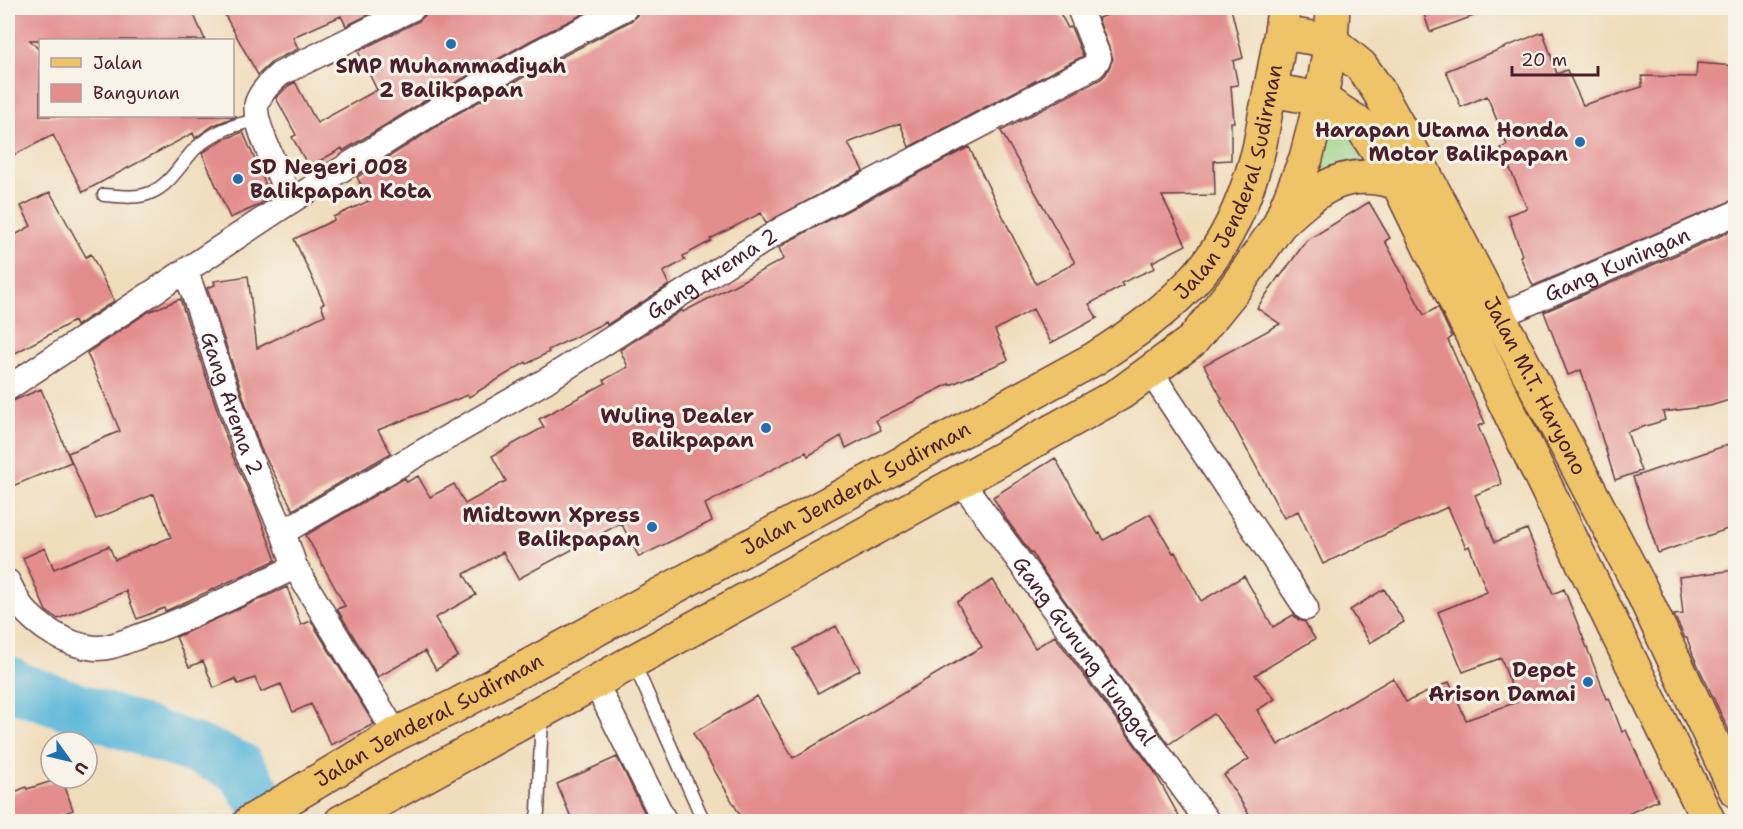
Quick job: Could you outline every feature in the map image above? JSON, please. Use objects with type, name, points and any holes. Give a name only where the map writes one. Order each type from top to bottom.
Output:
[{"type":"main road","name":"Jalan Jenderal Sudirman","points":[[348,818],[1121,393],[1192,341],[1235,288],[1279,225],[1306,158],[1321,99],[1331,41],[1333,8]]},
{"type":"main road","name":"Jalan Jenderal Sudirman","points":[[250,822],[396,734],[465,701],[1094,359],[1135,333],[1200,273],[1217,250],[1238,210],[1256,159],[1283,20]]},
{"type":"main road","points":[[1283,20],[1331,41]]},
{"type":"main road","name":"Jalan M.T. Haryono","points":[[1331,41],[1361,66],[1378,90],[1638,583],[1736,791]]},
{"type":"main road","name":"Jalan M.T. Haryono","points":[[1270,90],[1321,99],[1360,124],[1398,183],[1708,822]]},
{"type":"main road","points":[[1279,225],[1318,191],[1345,179],[1380,177],[1398,183]]},
{"type":"street","points":[[291,201],[256,120],[257,104],[265,88],[280,74],[413,8]]},
{"type":"street","points":[[8,388],[291,201],[446,104],[537,53],[625,8]]},
{"type":"street","name":"Gang Arema 2","points":[[283,532],[547,380],[782,229],[1094,66],[1099,60],[1098,55],[1079,8]]},
{"type":"street","name":"Gang Kuningan","points":[[1499,316],[1736,213]]},
{"type":"street","name":"Gang Arema 2","points":[[186,271],[247,452],[283,532],[295,567],[396,734]]},
{"type":"street","points":[[1150,371],[1306,608]]},
{"type":"street","name":"Gang Gunung Tunggal","points":[[961,481],[1208,822]]},
{"type":"street","points":[[8,582],[20,605],[34,620],[53,633],[79,645],[97,648],[110,647],[174,624],[295,567]]},
{"type":"street","points":[[595,682],[665,822]]},
{"type":"lane","points":[[104,195],[148,194],[157,190],[196,148],[210,138],[227,126],[256,120]]},
{"type":"lane","points":[[633,660],[704,822]]},
{"type":"lane","points":[[535,822],[538,812],[542,710]]},
{"type":"green space","points":[[1342,129],[1354,139],[1365,169],[1312,185],[1329,135]]},
{"type":"building","points":[[8,8],[191,8],[205,39],[30,40],[39,50],[39,117],[237,116],[214,125],[195,138],[193,133],[83,192],[53,135],[8,158]]},
{"type":"building","points":[[221,8],[382,8],[346,26],[341,16],[293,37],[298,49],[273,61],[258,75]]},
{"type":"building","points":[[427,8],[595,8],[530,41],[439,92],[343,151],[342,148],[309,167],[292,137],[296,135],[276,98],[295,82],[317,123],[377,90],[358,51],[419,21],[425,15]]},
{"type":"building","points":[[639,8],[1057,8],[1068,28],[1071,27],[1083,56],[909,147],[900,123],[848,143],[863,171],[766,223],[761,213],[710,239],[711,241],[683,256],[685,260],[663,272],[669,285],[607,325],[606,322],[548,350],[549,352],[527,364],[526,362],[469,397],[468,395],[378,430],[391,453],[293,510],[260,447],[207,288],[215,285],[214,281],[248,276],[257,348],[325,315],[321,305],[324,303],[294,239],[334,220],[333,217],[369,201],[357,177],[453,116],[631,21],[637,15]]},
{"type":"building","points":[[1130,8],[1173,8],[1175,13],[1199,8],[1231,8],[1243,58],[1233,61],[1238,85],[1231,86],[1234,122],[1231,122],[1231,160],[1214,161],[1215,195],[1162,196],[1186,245],[1152,262],[1155,268],[1121,283],[1123,286],[1089,304],[1097,318],[1051,343],[1033,309],[995,330],[1008,360],[949,384],[876,420],[881,430],[846,448],[841,436],[808,456],[806,452],[705,504],[712,521],[639,557],[621,523],[518,579],[503,552],[464,574],[476,595],[435,618],[458,656],[436,670],[425,651],[378,677],[337,609],[345,606],[306,535],[405,478],[407,482],[418,476],[430,497],[454,484],[465,504],[506,481],[492,456],[544,427],[539,419],[606,383],[604,380],[628,367],[620,350],[682,310],[683,312],[784,259],[779,248],[789,241],[969,147],[1036,284],[1075,263],[1001,131],[1101,79],[1113,59],[1098,18]]},
{"type":"building","points":[[1422,8],[1490,8],[1490,10],[1430,32]]},
{"type":"building","points":[[1543,32],[1557,74],[1567,70],[1583,105],[1642,87],[1642,76],[1696,77],[1697,63],[1736,66],[1736,199],[1533,286],[1520,256],[1522,255],[1508,215],[1527,208],[1501,148],[1507,145],[1487,96],[1461,107],[1446,71]]},
{"type":"building","name":"SD Negeri 008 Balikpapan Kota","points":[[243,132],[271,197],[230,218],[202,153],[222,140]]},
{"type":"building","points":[[50,192],[86,257],[91,254],[114,301],[76,326],[74,321],[8,357],[8,239],[31,226],[21,206]]},
{"type":"building","points":[[1369,202],[1390,238],[1385,241],[1424,315],[1438,307],[1452,337],[1448,340],[1485,423],[1478,426],[1502,484],[1475,495],[1495,542],[1527,529],[1553,594],[1564,589],[1607,699],[1609,698],[1622,732],[1626,730],[1658,800],[1611,822],[1254,822],[1224,775],[1249,759],[1214,714],[1169,744],[1006,519],[993,497],[1055,458],[1098,534],[1100,533],[1104,540],[1150,514],[1173,553],[1175,552],[1201,601],[1244,576],[1273,627],[1293,615],[1305,622],[1315,639],[1255,675],[1275,699],[1257,710],[1278,745],[1393,678],[1406,702],[1449,682],[1466,720],[1517,702],[1501,658],[1463,672],[1438,612],[1487,592],[1469,546],[1466,548],[1448,507],[1323,564],[1298,511],[1284,518],[1220,400],[1222,399],[1204,365],[1280,324],[1257,308],[1279,276],[1306,241]]},
{"type":"building","points":[[1736,229],[1736,398],[1710,406],[1663,412],[1665,420],[1627,432],[1641,471],[1615,480],[1581,370],[1568,375],[1544,312]]},
{"type":"building","points":[[180,299],[233,457],[255,505],[276,560],[170,609],[165,611],[164,608],[137,619],[126,591],[58,619],[46,611],[23,558],[45,548],[54,569],[109,546],[115,560],[171,537],[154,494],[96,519],[68,453],[120,431],[87,353],[148,312]]},
{"type":"building","points":[[41,389],[71,462],[8,488],[8,403]]},
{"type":"building","points":[[1736,442],[1736,526],[1658,553],[1633,477]]},
{"type":"building","points":[[1736,570],[1736,734],[1731,735],[1687,638],[1674,615],[1683,614],[1679,577]]},
{"type":"building","points":[[993,580],[1035,648],[1055,636],[1154,771],[1182,822],[744,822],[693,733],[757,696],[793,758],[982,647],[957,602]]},
{"type":"building","points":[[287,587],[301,625],[311,621],[374,724],[331,745],[311,704],[293,712],[281,684],[261,692],[255,678],[238,684],[235,679],[214,688],[203,661],[189,667],[176,637]]},
{"type":"building","points":[[1384,589],[1404,622],[1370,643],[1350,610]]},
{"type":"building","points":[[836,626],[860,670],[818,693],[794,649]]},
{"type":"building","points":[[617,757],[649,822],[573,822],[557,784]]},
{"type":"building","points":[[39,785],[39,790],[66,790],[73,810],[40,822],[8,822],[8,795],[26,787],[27,789]]},
{"type":"waterway","points":[[8,681],[17,687],[204,752],[239,767],[275,822]]},
{"type":"place","name":"SMP Muhammadiyah 2 Balikpapan","points":[[451,44]]},
{"type":"place","name":"Harapan Utama Honda Motor Balikpapan","points":[[1580,142]]},
{"type":"place","name":"SD Negeri 008 Balikpapan Kota","points":[[238,179]]},
{"type":"place","name":"Wuling Dealer Balikpapan","points":[[766,428]]},
{"type":"place","name":"Midtown Xpress Balikpapan","points":[[652,527]]},
{"type":"place","name":"Depot Arison Damai","points":[[1588,682]]}]
